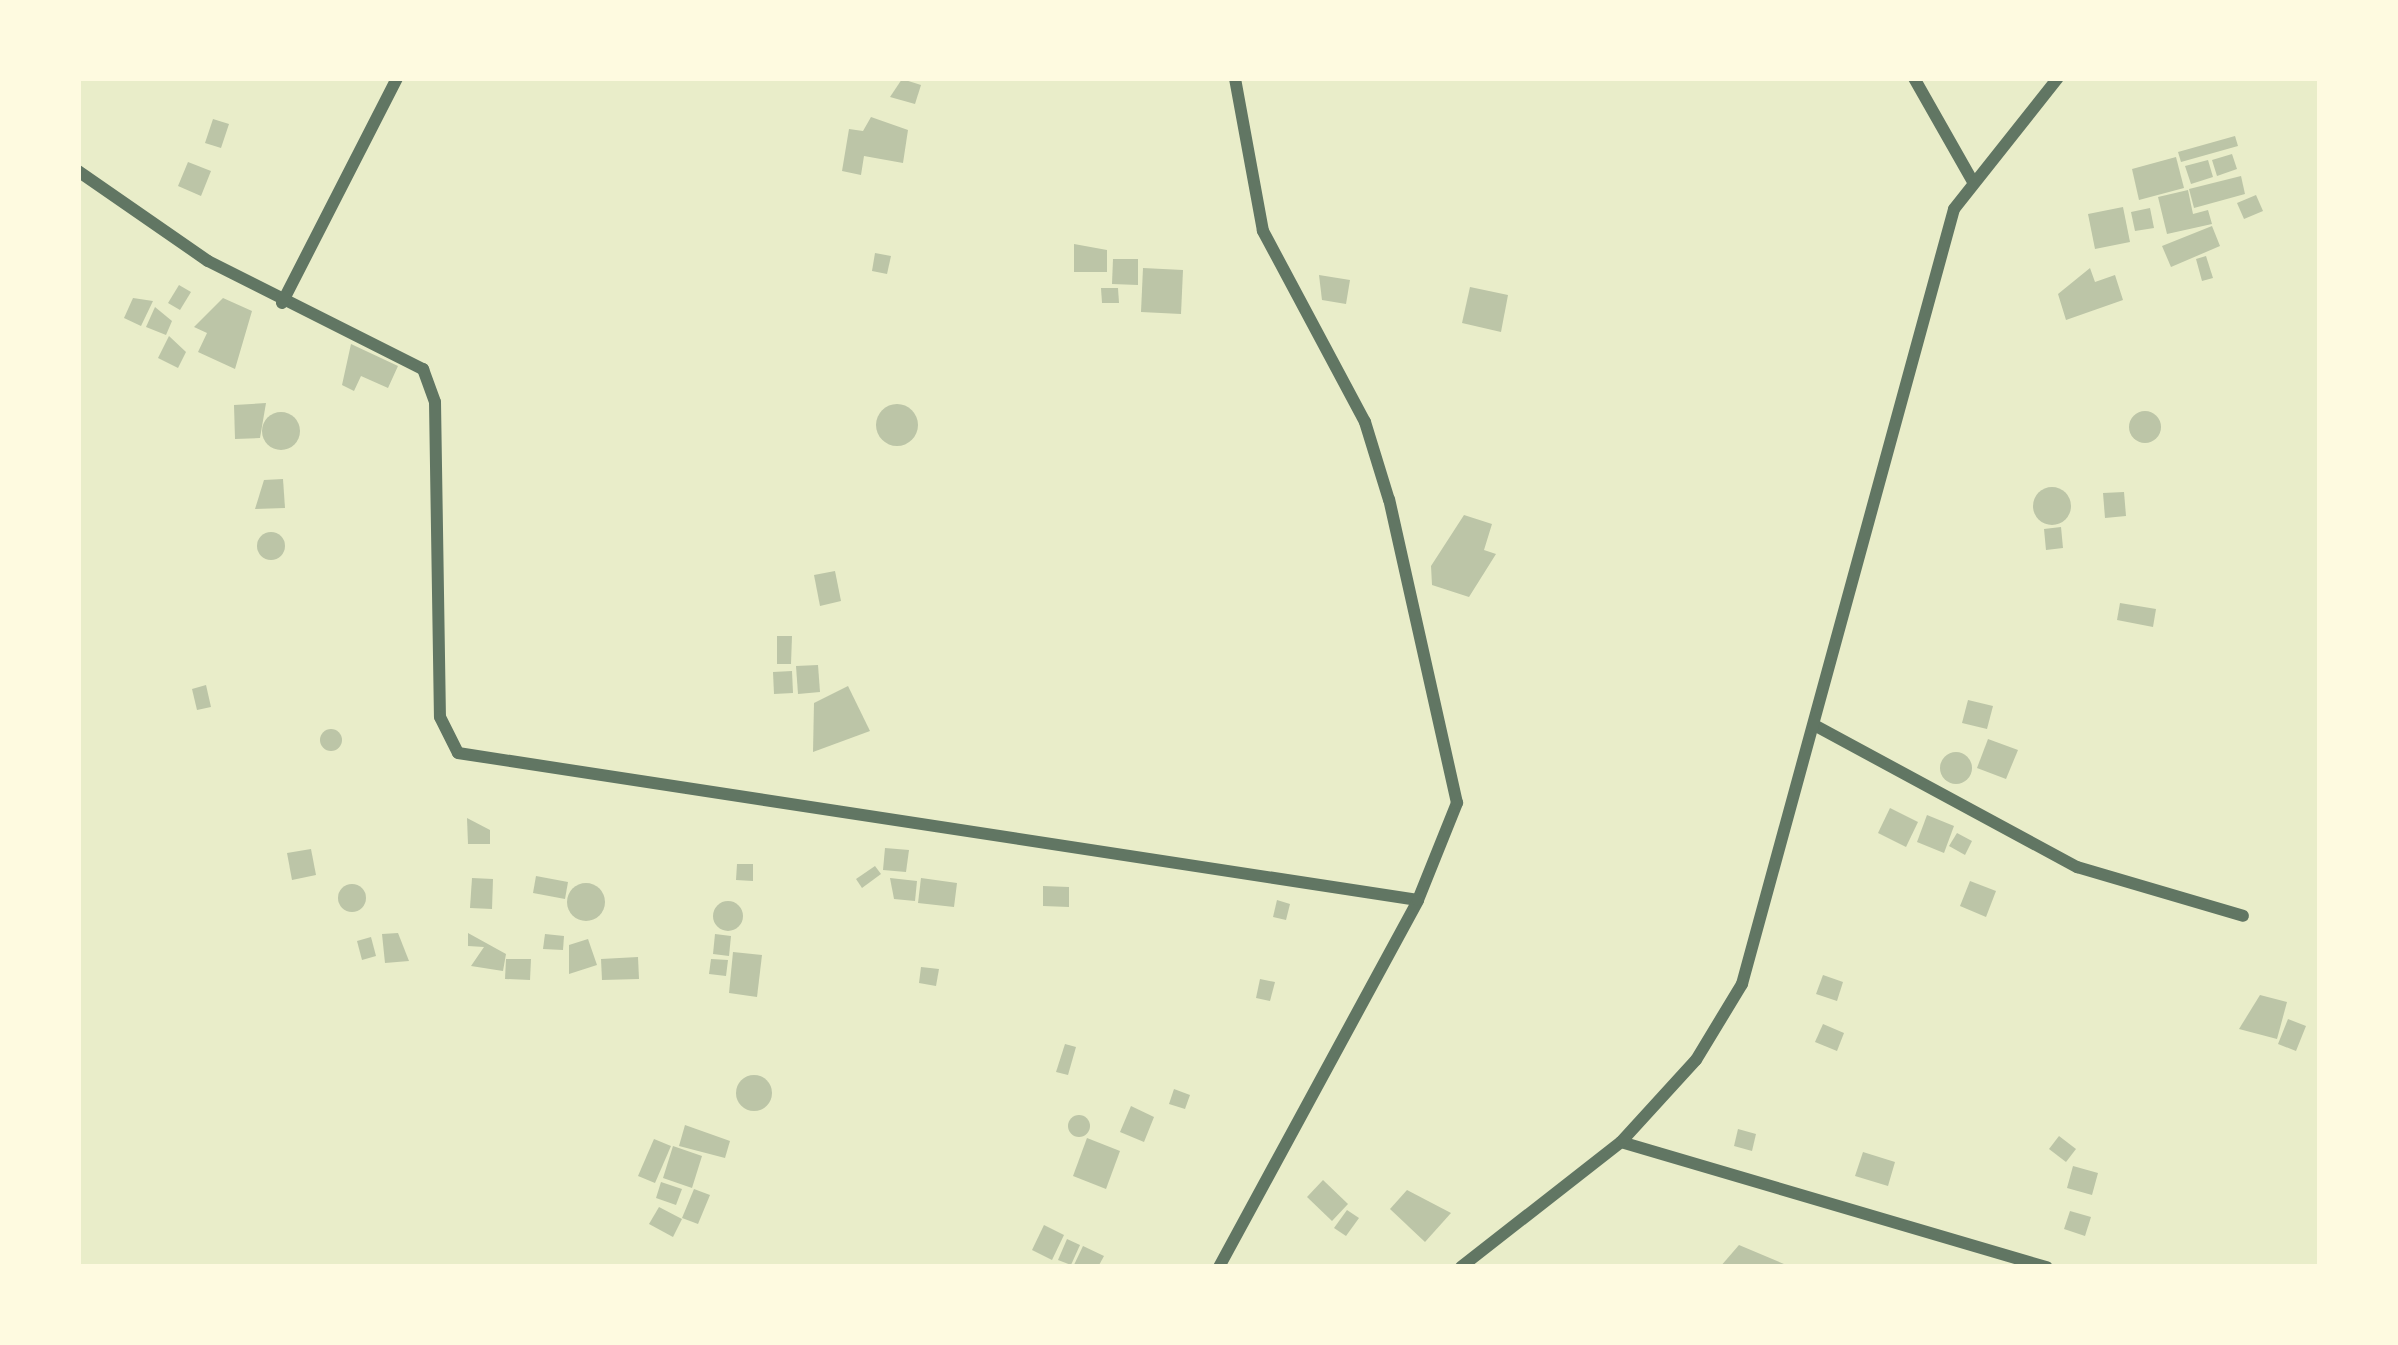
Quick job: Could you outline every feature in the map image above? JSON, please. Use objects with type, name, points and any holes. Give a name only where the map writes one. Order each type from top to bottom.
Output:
[{"type":"street","points":[[282,303],[397,78]]},
{"type":"street","points":[[1219,1267],[1418,900],[1452,828],[1455,776],[1389,500],[1364,422],[1263,231],[1235,78]]},
{"type":"street","points":[[1914,78],[1973,182]]},
{"type":"street","points":[[1461,1267],[1621,1142],[1696,1060],[1742,984],[1816,726],[1920,310],[1973,182],[2058,78]]},
{"type":"street","points":[[78,171],[282,303],[410,360],[432,383],[440,717],[458,753],[1418,900]]},
{"type":"street","points":[[1816,726],[2078,867],[2243,916]]},
{"type":"street","points":[[1621,1142],[2047,1267]]},
{"type":"building","points":[[902,79],[921,85],[915,104],[890,97]]},
{"type":"building","points":[[871,117],[908,130],[903,163],[864,156],[861,175],[842,171],[849,129],[863,131]]},
{"type":"building","points":[[213,119],[229,124],[221,148],[205,143]]},
{"type":"building","points":[[2235,136],[2238,146],[2181,162],[2178,152]]},
{"type":"building","points":[[2232,154],[2237,169],[2217,176],[2212,160]]},
{"type":"building","points":[[2176,157],[2184,188],[2139,200],[2132,169]]},
{"type":"building","points":[[2208,160],[2213,177],[2191,184],[2185,166]]},
{"type":"building","points":[[188,162],[211,171],[201,196],[178,186]]},
{"type":"building","points":[[2241,176],[2245,194],[2194,208],[2189,189]]},
{"type":"building","points":[[2188,190],[2193,214],[2208,210],[2212,224],[2167,234],[2158,197]]},
{"type":"building","points":[[2256,195],[2263,211],[2244,219],[2237,203]]},
{"type":"building","points":[[2123,207],[2130,242],[2095,249],[2088,214]]},
{"type":"building","points":[[2150,208],[2154,228],[2135,231],[2131,212]]},
{"type":"building","points":[[2212,226],[2220,246],[2171,267],[2162,246]]},
{"type":"building","points":[[1074,244],[1107,250],[1107,272],[1074,272]]},
{"type":"building","points":[[875,253],[891,256],[887,274],[872,271]]},
{"type":"building","points":[[2206,256],[2213,278],[2202,281],[2196,259]]},
{"type":"building","points":[[1113,259],[1138,259],[1138,285],[1112,284]]},
{"type":"building","points":[[1143,268],[1183,270],[1181,314],[1141,312]]},
{"type":"building","points":[[2090,268],[2095,282],[2115,275],[2123,300],[2066,320],[2058,294]]},
{"type":"building","points":[[1319,275],[1350,280],[1346,304],[1322,300]]},
{"type":"building","points":[[179,285],[191,292],[180,310],[168,303]]},
{"type":"building","points":[[1470,287],[1508,295],[1501,332],[1462,323]]},
{"type":"building","points":[[1101,288],[1118,288],[1119,303],[1102,303]]},
{"type":"building","points":[[133,298],[153,301],[141,326],[124,318]]},
{"type":"building","points":[[223,298],[252,311],[235,369],[198,352],[207,333],[194,327]]},
{"type":"building","points":[[155,307],[172,321],[166,335],[146,327]]},
{"type":"building","points":[[169,336],[186,352],[178,368],[158,358]]},
{"type":"building","points":[[351,344],[398,366],[388,388],[361,376],[354,391],[342,385]]},
{"type":"building","points":[[266,403],[260,438],[235,439],[234,405]]},
{"type":"building","points":[[897,404],[912,410],[918,425],[912,440],[897,446],[882,440],[876,425],[882,410]]},
{"type":"building","points":[[2145,411],[2156,416],[2161,427],[2156,438],[2145,443],[2134,438],[2129,427],[2134,416]]},
{"type":"building","points":[[281,412],[294,418],[300,431],[294,444],[281,450],[268,444],[262,431],[268,418]]},
{"type":"building","points":[[283,479],[285,508],[255,509],[264,480]]},
{"type":"building","points":[[2052,487],[2066,492],[2071,506],[2066,520],[2052,525],[2038,520],[2033,506],[2038,492]]},
{"type":"building","points":[[2124,492],[2126,516],[2105,518],[2103,493]]},
{"type":"building","points":[[1464,515],[1492,524],[1484,550],[1496,554],[1469,597],[1432,585],[1431,566]]},
{"type":"building","points":[[2061,527],[2063,548],[2046,550],[2044,529]]},
{"type":"building","points":[[271,532],[281,536],[285,546],[281,556],[271,560],[261,556],[257,546],[261,536]]},
{"type":"building","points":[[835,571],[841,601],[820,606],[814,575]]},
{"type":"building","points":[[2120,603],[2156,609],[2153,627],[2117,620]]},
{"type":"building","points":[[777,636],[792,636],[791,664],[777,664]]},
{"type":"building","points":[[818,665],[820,692],[798,694],[796,666]]},
{"type":"building","points":[[792,671],[793,693],[774,694],[773,672]]},
{"type":"building","points":[[206,685],[211,707],[197,710],[192,689]]},
{"type":"building","points":[[848,686],[870,731],[813,752],[814,703]]},
{"type":"building","points":[[1968,700],[1993,706],[1987,729],[1962,723]]},
{"type":"building","points":[[331,729],[342,740],[331,751],[320,740]]},
{"type":"building","points":[[1988,739],[2018,750],[2006,779],[1977,768]]},
{"type":"building","points":[[1956,752],[1967,757],[1972,768],[1967,779],[1956,784],[1945,779],[1940,768],[1945,757]]},
{"type":"building","points":[[1890,808],[1918,822],[1906,847],[1878,833]]},
{"type":"building","points":[[1927,815],[1954,826],[1944,853],[1917,842]]},
{"type":"building","points":[[467,818],[490,830],[490,844],[468,844]]},
{"type":"building","points":[[1957,833],[1972,841],[1965,855],[1949,846]]},
{"type":"building","points":[[885,848],[909,850],[906,872],[883,870]]},
{"type":"building","points":[[311,849],[316,875],[292,880],[287,853]]},
{"type":"building","points":[[737,864],[753,864],[753,881],[736,880]]},
{"type":"building","points":[[875,866],[881,874],[862,888],[856,879]]},
{"type":"building","points":[[536,876],[568,882],[565,899],[533,893]]},
{"type":"building","points":[[472,878],[493,879],[492,909],[470,908]]},
{"type":"building","points":[[890,878],[917,881],[915,901],[894,899]]},
{"type":"building","points":[[921,878],[957,883],[954,907],[918,903]]},
{"type":"building","points":[[1970,881],[1996,891],[1986,917],[1960,906]]},
{"type":"building","points":[[586,883],[599,889],[605,902],[599,915],[586,921],[573,915],[567,902],[573,889]]},
{"type":"building","points":[[352,884],[362,888],[366,898],[362,908],[352,912],[342,908],[338,898],[342,888]]},
{"type":"building","points":[[1043,886],[1069,887],[1069,907],[1043,906]]},
{"type":"building","points":[[1277,900],[1290,904],[1286,920],[1273,917]]},
{"type":"building","points":[[728,901],[743,916],[728,931],[713,916]]},
{"type":"building","points":[[398,933],[409,961],[385,963],[382,934]]},
{"type":"building","points":[[468,933],[506,954],[503,971],[471,966],[484,947],[468,946]]},
{"type":"building","points":[[545,934],[564,936],[563,950],[543,949]]},
{"type":"building","points":[[715,934],[731,936],[729,956],[713,954]]},
{"type":"building","points":[[371,937],[376,956],[362,960],[357,941]]},
{"type":"building","points":[[588,939],[597,965],[569,974],[569,945]]},
{"type":"building","points":[[733,952],[762,955],[757,997],[729,993]]},
{"type":"building","points":[[638,957],[639,979],[602,980],[601,959]]},
{"type":"building","points":[[506,959],[531,959],[530,980],[505,979]]},
{"type":"building","points":[[711,959],[728,960],[726,976],[709,974]]},
{"type":"building","points":[[921,967],[939,969],[936,986],[919,983]]},
{"type":"building","points":[[1823,975],[1843,982],[1837,1001],[1816,994]]},
{"type":"building","points":[[1260,979],[1275,982],[1270,1001],[1256,998]]},
{"type":"building","points":[[2260,995],[2287,1002],[2277,1039],[2239,1029]]},
{"type":"building","points":[[2288,1019],[2306,1026],[2296,1051],[2278,1044]]},
{"type":"building","points":[[1823,1024],[1844,1033],[1837,1051],[1815,1042]]},
{"type":"building","points":[[1065,1044],[1076,1047],[1068,1075],[1056,1072]]},
{"type":"building","points":[[754,1075],[767,1080],[772,1093],[767,1106],[754,1111],[741,1106],[736,1093],[741,1080]]},
{"type":"building","points":[[1174,1089],[1190,1095],[1185,1109],[1169,1104]]},
{"type":"building","points":[[1131,1106],[1154,1117],[1144,1142],[1120,1132]]},
{"type":"building","points":[[1079,1115],[1090,1126],[1079,1137],[1068,1126]]},
{"type":"building","points":[[685,1125],[730,1141],[725,1158],[679,1146]]},
{"type":"building","points":[[1738,1129],[1756,1134],[1752,1151],[1734,1146]]},
{"type":"building","points":[[2059,1136],[2076,1149],[2066,1162],[2049,1149]]},
{"type":"building","points":[[1087,1138],[1120,1151],[1106,1189],[1073,1176]]},
{"type":"building","points":[[654,1139],[671,1146],[655,1183],[638,1176]]},
{"type":"building","points":[[673,1146],[702,1156],[692,1188],[663,1178]]},
{"type":"building","points":[[1863,1152],[1895,1162],[1888,1186],[1855,1176]]},
{"type":"building","points":[[2073,1166],[2098,1173],[2092,1195],[2067,1188]]},
{"type":"building","points":[[1323,1180],[1348,1204],[1332,1221],[1307,1197]]},
{"type":"building","points":[[661,1182],[682,1189],[676,1205],[656,1198]]},
{"type":"building","points":[[694,1189],[710,1195],[698,1224],[682,1218]]},
{"type":"building","points":[[1407,1190],[1451,1213],[1425,1242],[1390,1209]]},
{"type":"building","points":[[659,1207],[682,1219],[673,1237],[649,1224]]},
{"type":"building","points":[[1347,1210],[1359,1218],[1346,1236],[1334,1228]]},
{"type":"building","points":[[2070,1211],[2091,1217],[2085,1236],[2064,1229]]},
{"type":"building","points":[[1044,1225],[1064,1235],[1052,1260],[1032,1250]]},
{"type":"building","points":[[1067,1239],[1080,1245],[1071,1265],[1058,1260]]},
{"type":"building","points":[[1739,1245],[1791,1267],[1720,1267]]},
{"type":"building","points":[[1083,1246],[1104,1256],[1098,1267],[1073,1267]]}]
